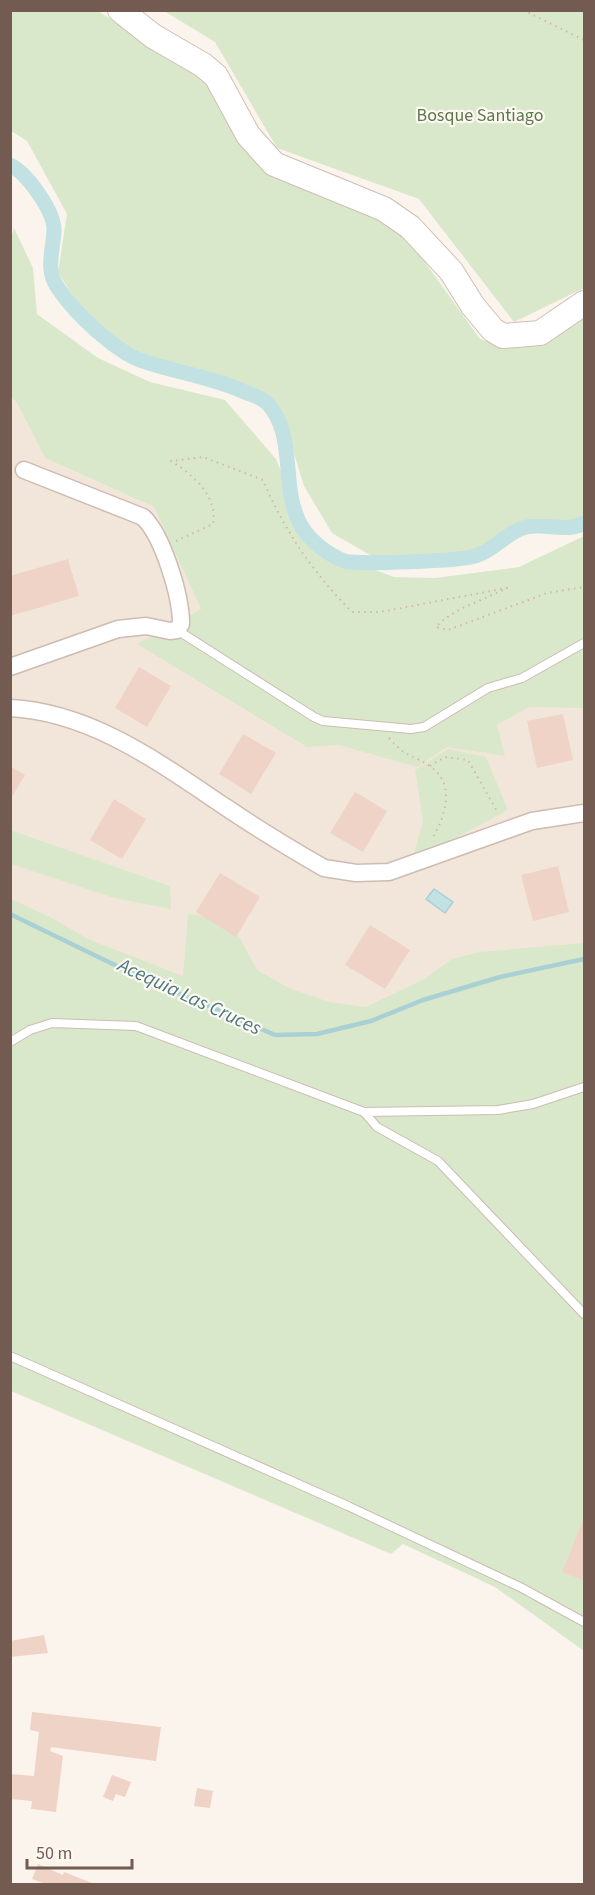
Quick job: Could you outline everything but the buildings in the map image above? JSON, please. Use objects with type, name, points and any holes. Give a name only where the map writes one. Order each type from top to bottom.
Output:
[{"type":"street","points":[[120,10],[153,36],[203,65],[216,76],[248,135],[274,164],[384,209],[410,227],[451,271],[473,306],[493,330],[503,336],[540,333],[585,303]]},
{"type":"street","points":[[10,667],[118,629],[146,626],[170,631],[177,630],[181,624],[181,614],[173,582],[152,526],[143,517],[24,470]]},
{"type":"street","points":[[10,708],[40,709],[84,723],[157,762],[324,868],[356,873],[389,872],[532,821],[585,813]]},
{"type":"lane","points":[[177,630],[323,721],[411,729],[424,727],[488,688],[522,678],[585,643]]},
{"type":"lane","points":[[10,1042],[30,1030],[52,1023],[136,1026],[364,1112],[498,1110],[533,1104],[585,1087]]},
{"type":"lane","points":[[364,1112],[377,1127],[438,1161],[585,1314]]},
{"type":"lane","points":[[10,1356],[348,1506],[522,1588],[585,1622]]},
{"type":"path","points":[[523,10],[585,40]]},
{"type":"path","points":[[168,544],[213,525],[215,514],[209,498],[193,475],[171,461],[203,457],[263,480],[277,514],[307,561],[352,612],[380,612],[507,588],[474,605],[455,611],[436,627],[448,630],[547,593],[585,588]]},
{"type":"path","points":[[380,726],[402,753],[430,766],[440,775],[446,793],[446,808],[442,821],[428,847]]},
{"type":"path","points":[[430,766],[445,757],[468,760],[498,813]]},
{"type":"shaded area","points":[[10,398],[17,403],[45,458],[154,507],[201,609],[584,674],[584,964],[335,1037],[11,923]]},
{"type":"green space","points":[[11,11],[98,11],[206,81],[230,124],[355,208],[404,233],[480,339],[502,346],[584,316],[584,522],[524,533],[494,551],[377,559],[332,533],[304,486],[285,424],[254,399],[210,380],[154,367],[96,327],[58,272],[67,214],[27,141],[11,131]]},
{"type":"green space","name":"Bosque Santiago","points":[[164,11],[584,11],[584,288],[514,322],[419,199],[277,148],[215,42]]},
{"type":"green space","points":[[14,228],[33,268],[37,314],[98,358],[150,382],[225,400],[276,459],[287,485],[288,498],[321,541],[356,563],[394,577],[435,578],[519,567],[584,536],[584,708],[529,707],[497,725],[505,756],[447,747],[417,767],[339,745],[307,747],[137,644],[201,609],[154,507],[45,458],[17,403],[11,398],[10,242]]},
{"type":"green space","points":[[448,749],[486,757],[508,810],[450,841],[414,853],[423,821],[415,770]]},
{"type":"green space","points":[[10,830],[170,886],[171,909],[114,898],[11,864]]},
{"type":"green space","points":[[11,899],[52,918],[88,939],[183,976],[188,914],[224,919],[241,940],[257,970],[289,988],[329,1002],[366,1007],[424,979],[452,959],[480,952],[584,943],[584,1651],[495,1587],[403,1544],[391,1554],[11,1391]]},
{"type":"water","points":[[434,889],[453,902],[445,913],[426,899]]},
{"type":"waterway","points":[[10,165],[32,184],[50,214],[54,231],[51,260],[54,281],[65,298],[96,330],[120,349],[143,361],[221,383],[267,403],[282,431],[295,512],[310,538],[332,555],[344,561],[368,563],[466,558],[488,550],[519,529],[534,526],[563,528],[584,523]]},
{"type":"waterway","name":"Acequia Las Cruces","points":[[10,914],[125,970],[275,1035],[317,1034],[371,1021],[423,1000],[500,977],[584,959]]}]
